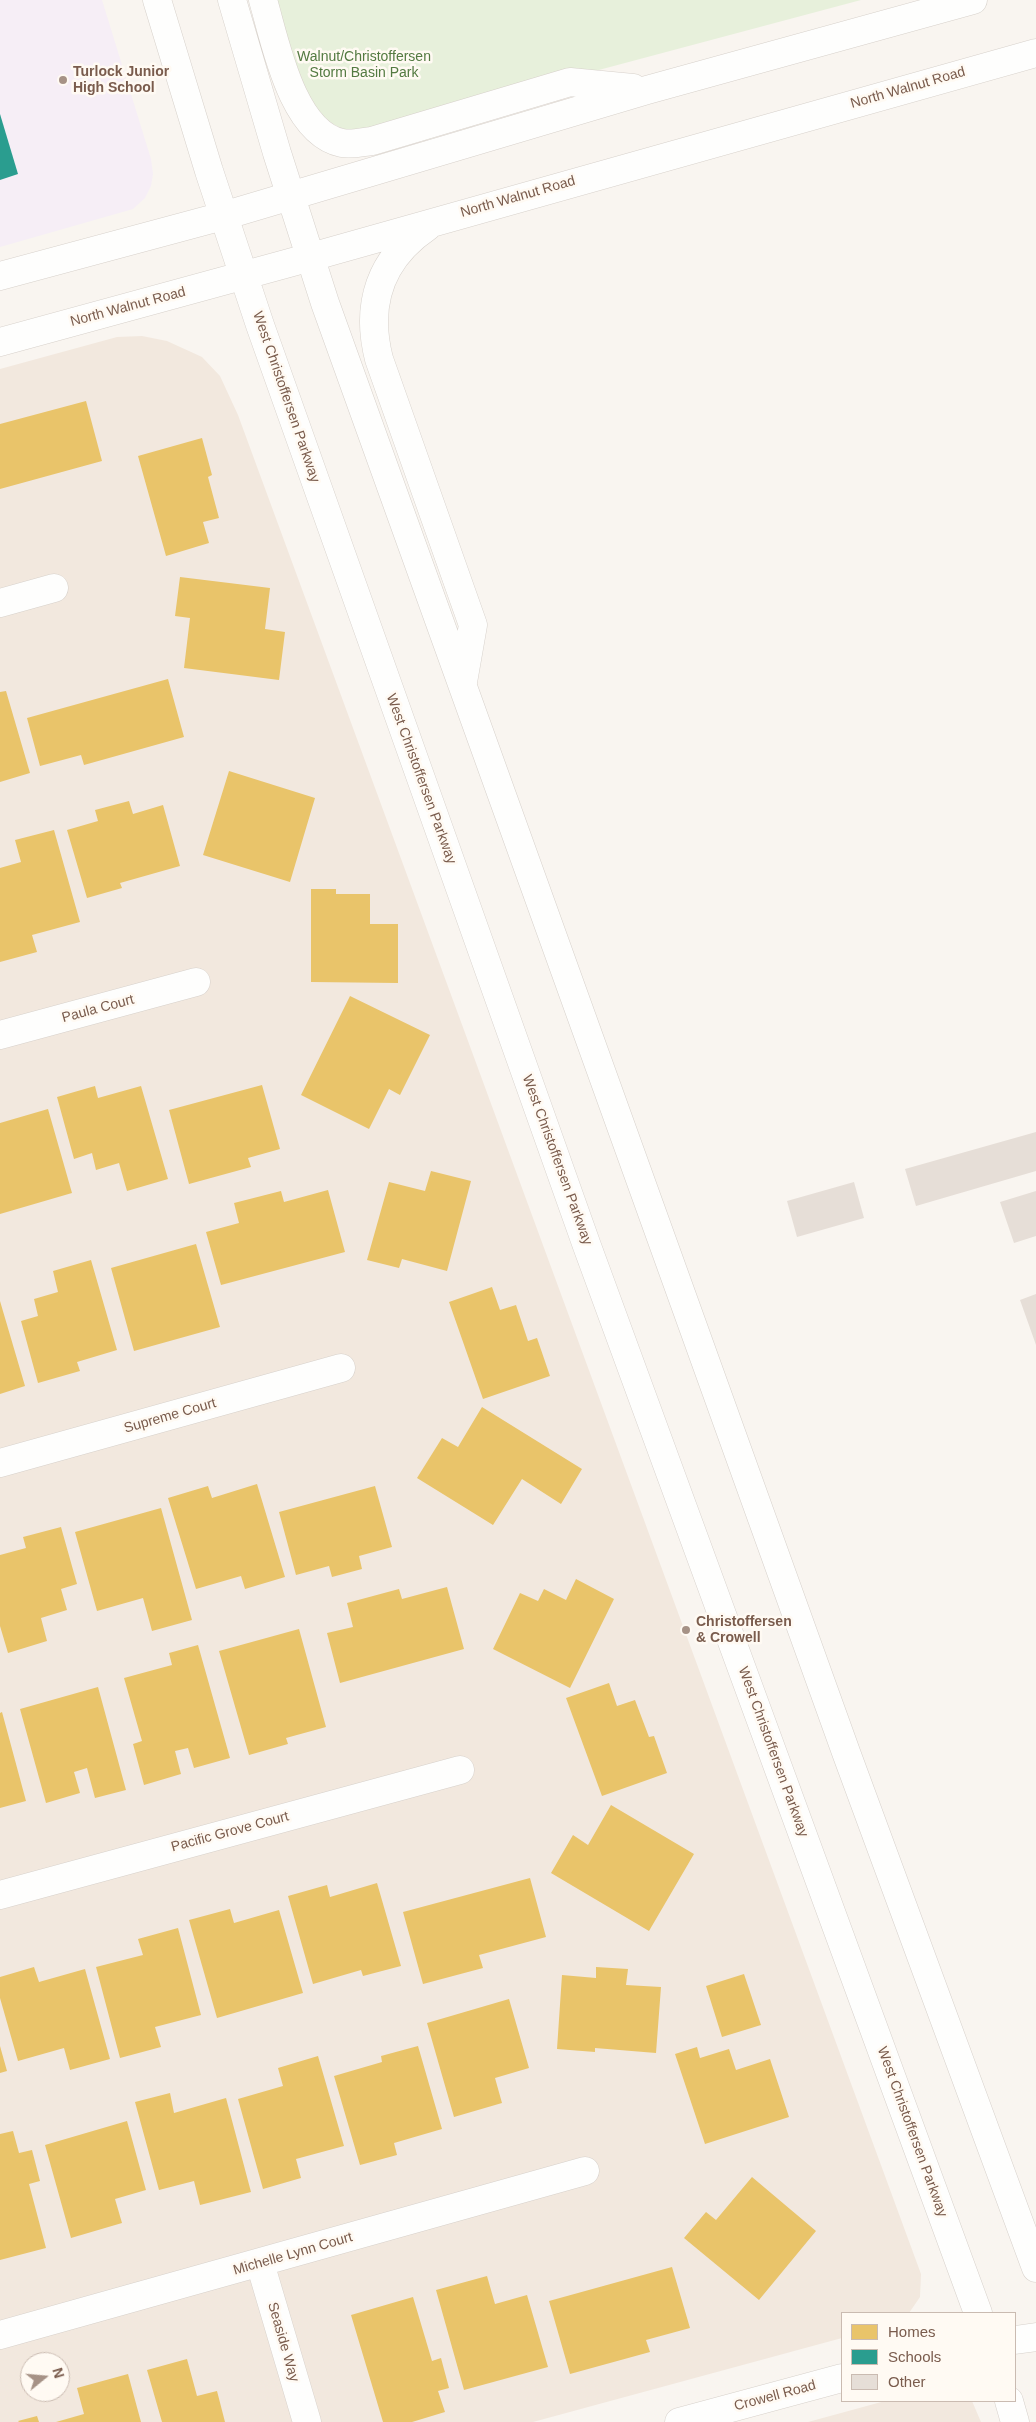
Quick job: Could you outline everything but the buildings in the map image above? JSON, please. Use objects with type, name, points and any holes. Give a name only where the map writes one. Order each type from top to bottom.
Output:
[{"type":"street","name":"West Christoffersen Parkway","points":[[157,0],[223,216],[587,1246],[978,2312]]},
{"type":"street","points":[[232,0],[311,257],[844,1746],[1036,2268]]},
{"type":"street","points":[[263,0],[294,99],[314,126],[340,142],[354,144],[372,141],[570,82],[647,90]]},
{"type":"street","points":[[0,276],[223,216],[647,90],[973,0]]},
{"type":"street","name":"North Walnut Road","points":[[0,342],[244,276],[1036,53]]},
{"type":"street","points":[[439,220],[415,236],[388,266],[374,302],[373,331],[379,358],[473,625],[463,685]]},
{"type":"street","points":[[0,603],[54,588]]},
{"type":"street","name":"Paula Court","points":[[0,1035],[196,982]]},
{"type":"street","name":"Supreme Court","points":[[0,1463],[341,1368]]},
{"type":"street","name":"Pacific Grove Court","points":[[0,1895],[460,1770]]},
{"type":"street","name":"Michelle Lynn Court","points":[[0,2335],[585,2171]]},
{"type":"street","name":"Seaside Way","points":[[260,2263],[307,2422]]},
{"type":"street","points":[[1016,2340],[1036,2337]]},
{"type":"street","name":"Crowell Road","points":[[679,2422],[841,2378]]},
{"type":"street","points":[[1009,2402],[1015,2422]]},
{"type":"shaded area","name":"Turlock Junior High School","points":[[0,0],[102,0],[151,159],[153,174],[151,186],[145,198],[133,209],[0,247]]},
{"type":"shaded area","points":[[142,336],[167,341],[202,357],[220,376],[238,415],[921,2274],[920,2297],[910,2312],[841,2312],[841,2338],[533,2422],[0,2422],[0,369],[117,337]]},
{"type":"shaded area","points":[[881,2402],[972,2402],[981,2422],[808,2422]]},
{"type":"green space","name":"Walnut/Christoffersen Storm Basin Park","points":[[276,0],[861,0],[374,130],[357,131],[347,130],[331,122],[318,110],[307,94],[291,55]]},
{"type":"place","name":"Turlock Junior High School","points":[[63,80]]},
{"type":"place","name":"Christoffersen & Crowell","points":[[686,1630]]}]
